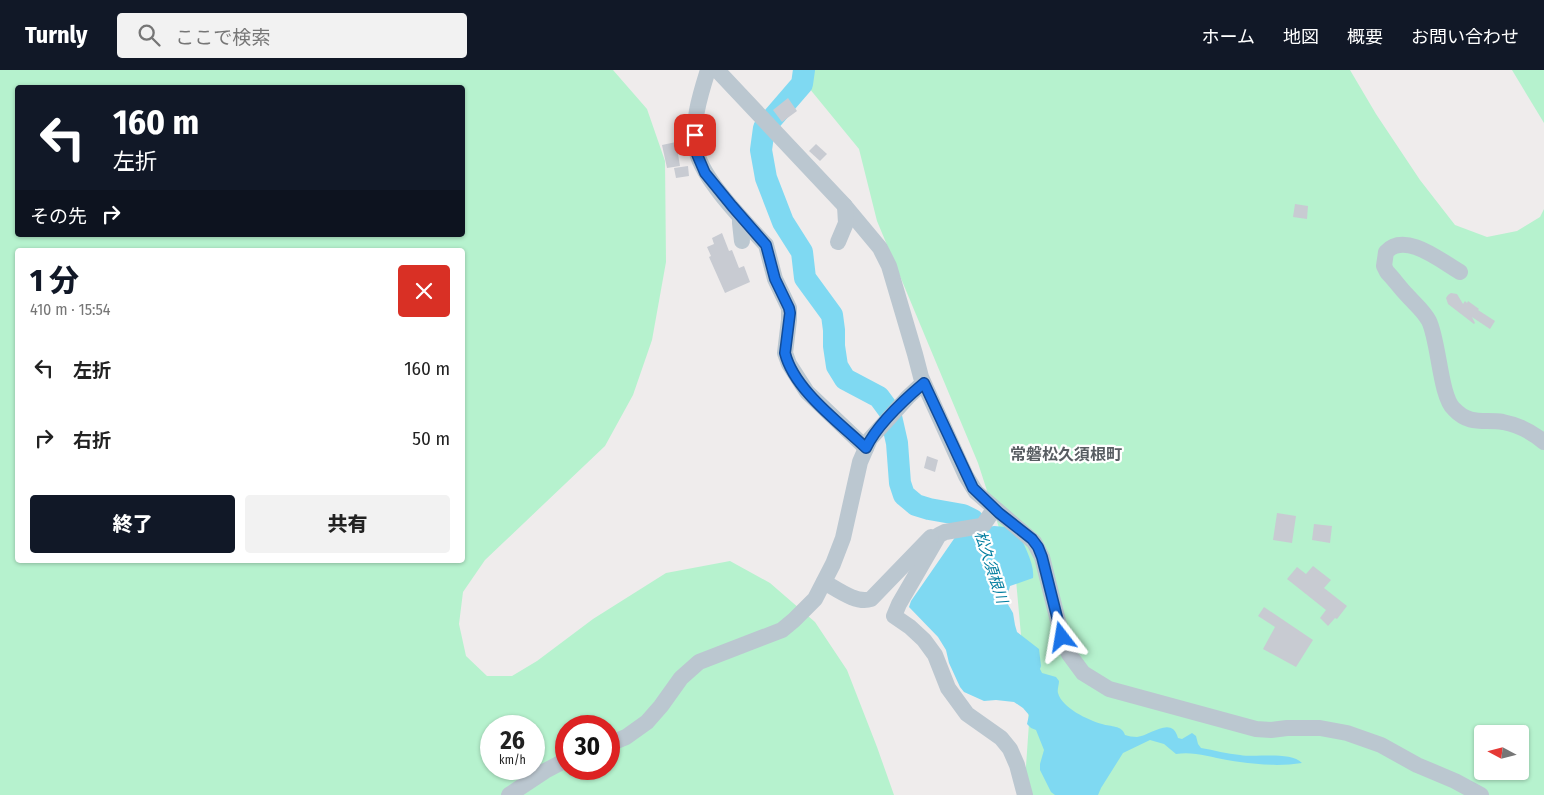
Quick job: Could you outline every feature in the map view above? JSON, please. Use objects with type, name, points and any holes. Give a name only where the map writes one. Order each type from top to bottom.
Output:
[{"type":"street","points":[[708,70],[696,121],[696,152],[700,162],[709,178],[740,217],[766,245],[775,279],[789,308],[790,320],[785,353],[789,364],[807,392],[866,448]]},
{"type":"street","points":[[717,70],[844,206],[880,248],[889,266],[924,383],[973,488],[1032,539],[1038,547],[1068,654],[1083,673],[1110,689],[1256,729],[1320,728],[1347,733],[1381,745],[1417,765],[1455,781],[1481,795]]},
{"type":"street","points":[[838,242],[846,223],[844,206]]},
{"type":"street","points":[[740,217],[742,241]]},
{"type":"street","points":[[1460,272],[1409,244],[1394,245],[1386,252],[1384,266],[1387,272],[1429,321],[1446,391],[1454,410],[1476,422],[1514,424],[1527,430],[1544,442]]},
{"type":"street","points":[[620,739],[647,722],[681,678],[699,662],[782,630],[815,599],[843,538],[860,462],[870,439],[908,397],[924,383]]},
{"type":"street","points":[[824,582],[852,597],[865,600],[871,599],[935,533],[980,526],[984,524],[994,508]]},
{"type":"street","points":[[941,533],[899,604],[894,616],[924,640],[935,655],[948,688],[967,714],[1001,738],[1010,749],[1017,764],[1025,795]]},
{"type":"street","points":[[509,795],[555,766]]},
{"type":"green space","points":[[0,70],[613,70],[647,109],[665,161],[666,262],[652,340],[633,395],[605,446],[485,560],[463,592],[459,624],[466,656],[487,676],[512,676],[537,661],[593,619],[666,573],[730,561],[770,583],[815,622],[847,670],[894,795],[0,795]]},
{"type":"green space","points":[[796,70],[1350,70],[1376,114],[1420,180],[1455,225],[1487,237],[1517,231],[1540,217],[1544,209],[1544,795],[1024,795],[1029,723],[1016,580],[978,463],[877,221],[859,149]]},
{"type":"green space","points":[[1512,70],[1544,70],[1544,123]]},
{"type":"water","points":[[994,526],[1017,530],[1032,566],[1033,578],[1010,586],[1006,601],[1013,613],[1017,632],[1039,649],[1042,673],[1056,677],[1059,681],[1058,693],[1060,698],[1076,713],[1090,720],[1119,728],[1128,736],[1142,736],[1166,727],[1175,731],[1178,738],[1182,739],[1192,733],[1196,736],[1201,748],[1247,756],[1290,757],[1302,763],[1264,764],[1195,754],[1176,754],[1164,744],[1150,740],[1123,753],[1098,795],[1055,795],[1051,792],[1040,770],[1044,750],[1036,730],[1027,724],[1029,715],[1014,702],[984,701],[964,692],[949,663],[946,650],[938,637],[909,607],[911,601],[958,533]]},
{"type":"building","points":[[788,98],[797,111],[782,122],[773,110]]},
{"type":"building","points":[[676,142],[680,166],[667,168],[662,145]]},
{"type":"building","points":[[816,144],[827,154],[820,161],[809,151]]},
{"type":"building","points":[[688,166],[689,176],[676,178],[674,168]]},
{"type":"building","points":[[1295,204],[1308,206],[1307,219],[1293,217]]},
{"type":"building","points":[[722,233],[729,251],[732,250],[739,268],[744,266],[750,282],[725,293],[709,257],[711,256],[707,247],[714,244],[712,238]]},
{"type":"building","points":[[1451,293],[1457,294],[1463,304],[1465,301],[1467,303],[1468,301],[1495,321],[1490,329],[1472,317],[1474,324],[1448,304],[1446,298]]},
{"type":"building","points":[[927,456],[938,460],[935,472],[924,468]]},
{"type":"building","points":[[1277,513],[1296,516],[1292,543],[1273,540]]},
{"type":"building","points":[[1314,524],[1332,526],[1330,543],[1312,540]]},
{"type":"building","points":[[1313,566],[1331,580],[1324,588],[1347,606],[1337,619],[1335,618],[1328,626],[1320,618],[1326,610],[1287,579],[1297,567],[1306,574]]},
{"type":"building","points":[[1264,607],[1313,640],[1296,667],[1263,649],[1275,627],[1258,616]]},
{"type":"waterway","name":"松久須根川","points":[[804,70],[802,84],[764,128],[761,150],[766,178],[783,222],[802,252],[805,278],[832,315],[837,366],[845,379],[879,397],[890,412],[897,443],[900,483],[904,495],[916,505],[963,515],[973,520],[981,530],[987,545]]},
{"type":"district","name":"常磐松久須根町","points":[[1066,454]]},
{"type":"route","points":[[695,135],[696,152],[705,173],[766,245],[775,279],[790,313],[786,357],[807,392],[866,448],[870,439],[881,426],[924,383],[973,488],[1008,521],[1032,539],[1038,547],[1062,637]]}]
